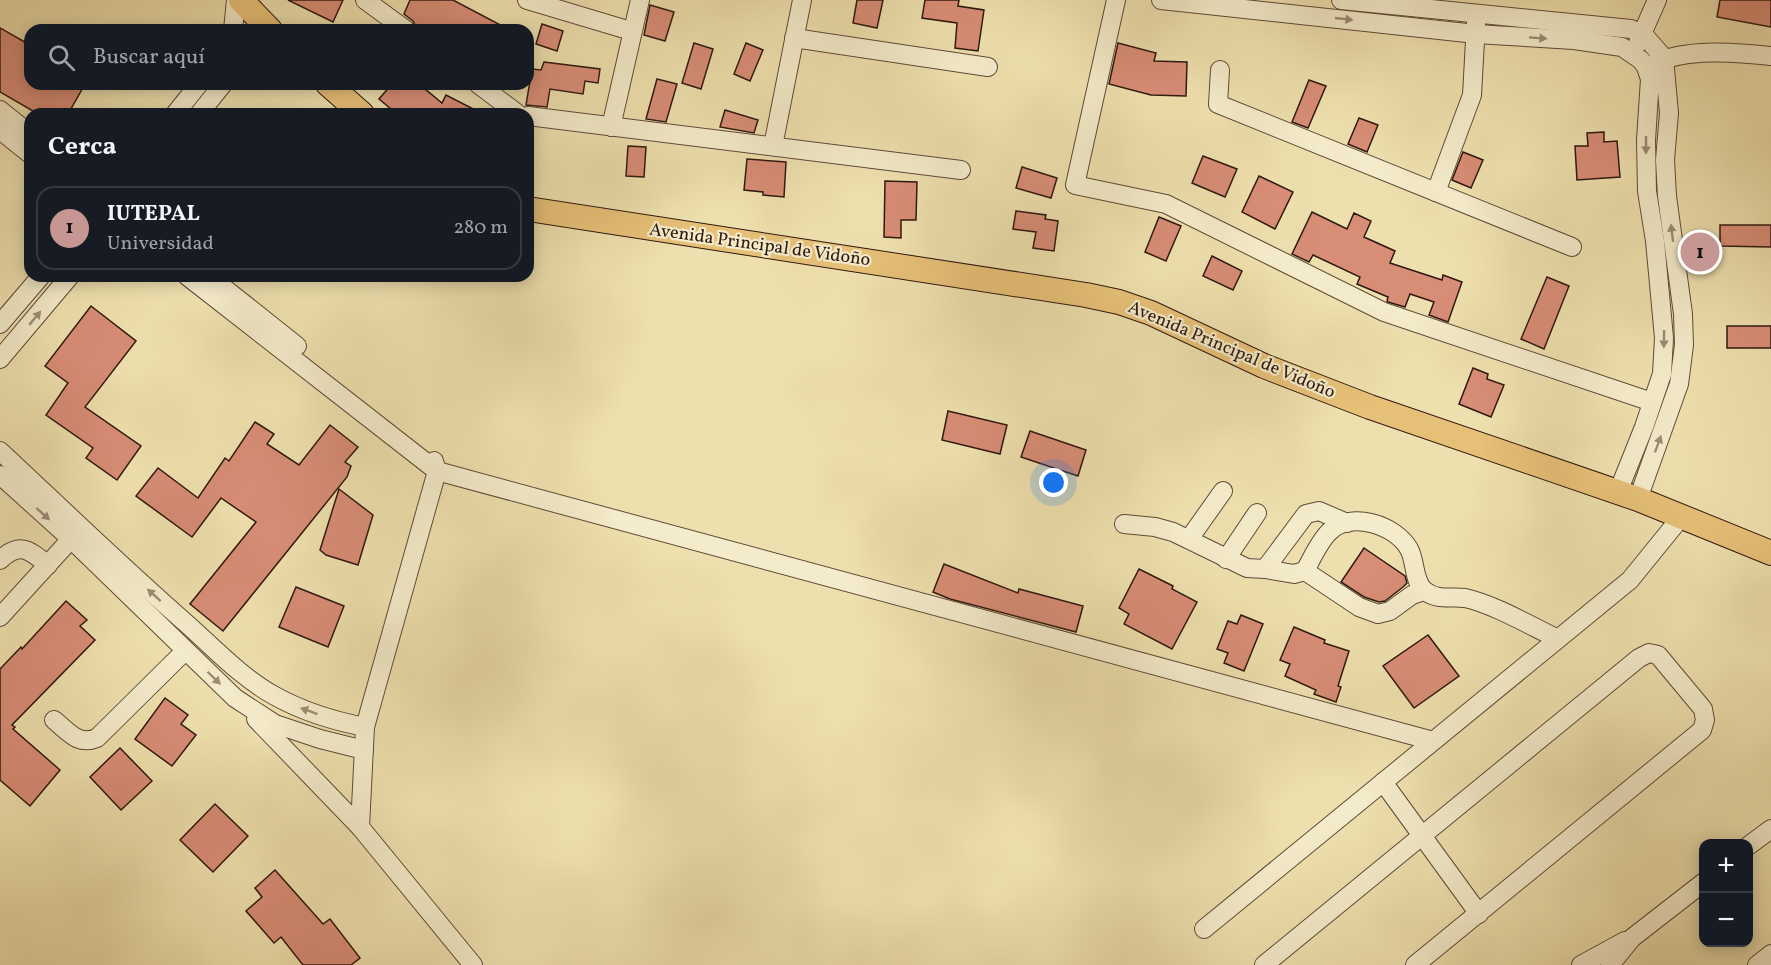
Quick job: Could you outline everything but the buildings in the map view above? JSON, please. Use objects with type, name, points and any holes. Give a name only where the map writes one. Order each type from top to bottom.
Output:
[{"type":"main road","points":[[335,90],[355,108]]},
{"type":"main road","name":"Avenida Principal de Vidoño","points":[[534,210],[909,267],[1119,302],[1151,313],[1264,366],[1370,407],[1628,496],[1771,553]]},
{"type":"street","points":[[234,24],[236,0]]},
{"type":"street","points":[[365,0],[398,24]]},
{"type":"street","points":[[527,0],[632,31]]},
{"type":"street","points":[[611,127],[640,0]]},
{"type":"street","points":[[773,146],[802,0]]},
{"type":"street","points":[[1116,0],[1075,184],[1166,204],[1384,312],[1652,402]]},
{"type":"street","points":[[1161,0],[1476,33],[1574,40],[1612,45],[1632,52],[1646,67],[1650,79],[1646,140],[1647,191],[1656,251],[1664,338],[1662,374],[1652,402],[1628,496]]},
{"type":"street","points":[[1341,0],[1631,29],[1643,34],[1664,58],[1669,113],[1665,160],[1667,196],[1683,314],[1684,345],[1679,384],[1628,496]]},
{"type":"street","points":[[1632,52],[1661,2]]},
{"type":"street","points":[[1436,192],[1472,95],[1475,13]]},
{"type":"street","points":[[794,38],[988,67]]},
{"type":"street","points":[[1646,67],[1664,58],[1687,54],[1745,53],[1771,56]]},
{"type":"street","points":[[1220,70],[1218,104],[1572,246]]},
{"type":"street","points":[[180,108],[194,90]]},
{"type":"street","points":[[204,108],[217,90]]},
{"type":"street","points":[[486,90],[510,108]]},
{"type":"street","points":[[0,110],[24,129]]},
{"type":"street","points":[[534,117],[961,170]]},
{"type":"street","points":[[0,130],[24,149]]},
{"type":"street","points":[[0,324],[36,282]]},
{"type":"street","points":[[0,359],[65,282]]},
{"type":"street","points":[[195,282],[437,471],[1434,741]]},
{"type":"street","points":[[217,282],[431,451],[437,471],[365,727],[360,827]]},
{"type":"street","points":[[0,451],[250,681],[275,696],[304,709],[365,727]]},
{"type":"street","points":[[0,476],[70,539],[235,698],[360,827],[473,965]]},
{"type":"street","points":[[1189,539],[1222,491]]},
{"type":"street","points":[[1265,569],[1306,514],[1318,511],[1347,523]]},
{"type":"street","points":[[1226,559],[1257,513]]},
{"type":"street","points":[[1204,929],[1630,580],[1682,516]]},
{"type":"street","points":[[1124,524],[1155,526],[1189,539],[1247,568],[1294,574],[1305,571],[1330,531],[1347,523],[1361,521],[1379,525],[1399,536],[1410,549],[1418,582],[1424,591],[1434,596],[1472,600],[1558,639]]},
{"type":"street","points":[[0,617],[70,539]]},
{"type":"street","points":[[0,560],[15,549],[24,548],[33,552],[48,565]]},
{"type":"street","points":[[1305,571],[1359,607],[1378,614],[1390,612],[1412,595],[1424,591]]},
{"type":"street","points":[[54,720],[80,740],[88,742],[98,738],[185,651]]},
{"type":"street","points":[[1264,965],[1643,655],[1649,653],[1659,655],[1700,704],[1705,714],[1702,730],[1415,965]]},
{"type":"street","points":[[235,698],[275,724],[364,750]]},
{"type":"street","points":[[1383,782],[1479,914]]},
{"type":"street","points":[[1753,843],[1771,829]]},
{"type":"street","points":[[1610,965],[1632,938],[1699,886]]},
{"type":"street","points":[[1581,965],[1632,938]]},
{"type":"street","points":[[1757,965],[1771,954]]},
{"type":"place","name":"IUTEPAL","points":[[1700,252]]}]
